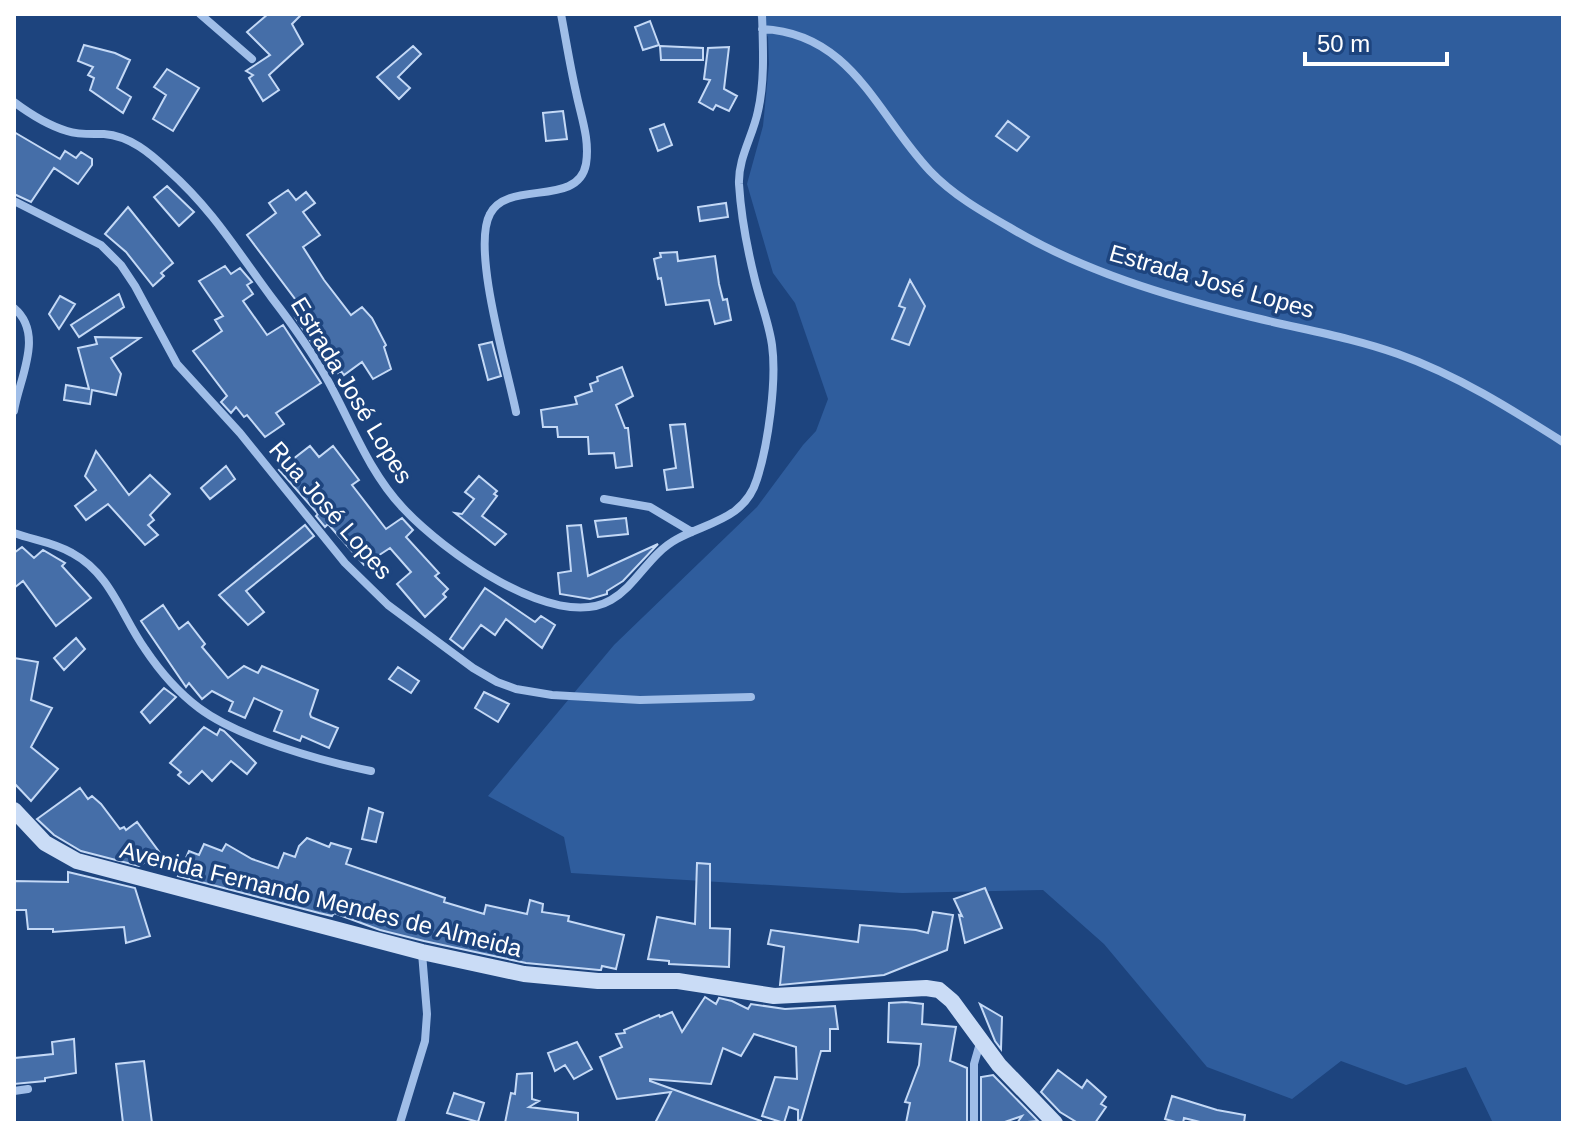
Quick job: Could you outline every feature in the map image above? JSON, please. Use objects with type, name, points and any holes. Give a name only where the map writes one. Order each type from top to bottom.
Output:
[{"type":"street","points":[[200,14],[252,59]]},
{"type":"street","points":[[516,412],[499,330],[490,304],[486,226],[495,207],[505,200],[572,185],[585,170],[587,138],[561,14]]},
{"type":"street","points":[[762,14],[762,29]]},
{"type":"street","name":"Estrada José Lopes","points":[[14,102],[64,130],[114,136],[132,143],[146,150],[182,182],[233,241],[302,340],[388,490],[425,529],[471,566],[558,606],[577,609],[596,607],[619,595],[665,546],[724,520],[744,503],[758,478],[773,376],[772,343],[752,269],[739,183],[741,163],[759,109],[762,29],[807,38],[844,63],[940,180],[962,199],[1011,229],[1100,270],[1176,297],[1399,354],[1490,396],[1563,442]]},
{"type":"street","name":"Rua José Lopes","points":[[14,201],[93,241],[111,254],[135,286],[177,364],[240,433],[345,563],[388,605],[473,668],[507,686],[552,695],[655,701],[751,697]]},
{"type":"street","points":[[14,308],[21,314],[30,337],[14,411]]},
{"type":"street","points":[[604,499],[650,507],[692,532]]},
{"type":"street","points":[[14,533],[59,547],[97,571],[109,586],[145,650],[199,708],[220,721],[292,750],[371,771]]},
{"type":"street","name":"Avenida Fernando Mendes de Almeida","points":[[14,810],[45,843],[77,861],[422,952],[545,977],[598,981],[678,981],[774,996],[926,988],[939,990],[952,1001],[980,1042],[1055,1123]]},
{"type":"street","points":[[400,1123],[425,1041],[427,1014],[422,952]]},
{"type":"street","points":[[974,1123],[973,1074],[980,1042]]},
{"type":"street","points":[[14,1091],[28,1089]]},
{"type":"shaded area","points":[[756,14],[1563,14],[1563,1123],[1493,1123],[1466,1067],[1406,1085],[1341,1061],[1292,1099],[1207,1067],[1104,944],[1043,890],[902,893],[571,873],[564,837],[488,796],[614,645],[757,507],[816,431],[828,399],[795,303],[773,273],[747,184],[763,126],[769,64],[768,37]]},
{"type":"building","points":[[268,14],[302,14],[292,24],[303,44],[269,75],[279,90],[263,101],[249,78],[253,75],[246,71],[270,55],[247,32]]},
{"type":"building","points":[[650,21],[659,45],[643,50],[635,27]]},
{"type":"building","points":[[84,45],[130,60],[117,88],[131,97],[123,113],[90,90],[94,78],[88,75],[93,67],[78,61]]},
{"type":"building","points":[[413,46],[421,54],[398,77],[410,88],[399,99],[377,77]]},
{"type":"building","points":[[660,46],[703,48],[703,60],[661,60]]},
{"type":"building","points":[[729,47],[724,89],[737,96],[729,111],[716,105],[713,110],[699,102],[710,80],[704,79],[708,48]]},
{"type":"building","points":[[167,69],[199,88],[173,131],[153,119],[166,95],[154,87]]},
{"type":"building","points":[[563,111],[567,139],[546,141],[543,113]]},
{"type":"building","points":[[1008,121],[1029,137],[1017,151],[996,136]]},
{"type":"building","points":[[664,124],[672,145],[658,151],[650,129]]},
{"type":"building","points":[[14,132],[60,159],[65,151],[76,158],[81,152],[92,159],[92,165],[78,184],[54,168],[31,202],[14,194]]},
{"type":"building","points":[[167,186],[194,212],[179,226],[154,197]]},
{"type":"building","points":[[288,190],[296,200],[306,192],[315,203],[303,212],[320,235],[303,247],[351,315],[362,307],[372,318],[386,345],[391,369],[373,379],[362,362],[344,375],[341,371],[333,376],[295,317],[301,313],[298,310],[301,307],[247,235],[276,213],[269,203]]},
{"type":"building","points":[[726,203],[728,217],[700,221],[698,207]]},
{"type":"building","points":[[128,207],[173,263],[161,273],[164,276],[153,286],[126,252],[105,234]]},
{"type":"building","points":[[677,252],[678,261],[715,256],[723,300],[727,299],[731,320],[715,324],[709,300],[666,305],[654,259],[661,257],[660,253]]},
{"type":"building","points":[[225,266],[231,274],[240,268],[252,282],[247,285],[253,294],[243,301],[267,335],[283,325],[321,383],[276,413],[284,424],[265,437],[247,415],[244,417],[236,407],[231,413],[221,402],[227,396],[193,351],[222,331],[215,320],[223,316],[199,281]]},
{"type":"building","points":[[910,280],[925,306],[909,345],[892,339],[905,308],[899,306]]},
{"type":"building","points":[[119,294],[124,307],[79,337],[71,325]]},
{"type":"building","points":[[60,296],[75,304],[59,329],[49,314]]},
{"type":"building","points":[[95,337],[140,338],[111,358],[121,374],[116,395],[92,390],[90,404],[64,400],[66,385],[89,389],[78,348],[97,344]]},
{"type":"building","points":[[492,342],[501,376],[488,380],[479,345]]},
{"type":"building","points":[[622,367],[633,396],[616,405],[625,428],[628,428],[632,466],[616,468],[614,453],[589,454],[588,437],[558,437],[557,427],[543,427],[541,410],[577,404],[575,397],[592,391],[590,384],[598,381],[597,377]]},
{"type":"building","points":[[685,424],[693,487],[667,490],[664,470],[676,468],[670,425]]},
{"type":"building","points":[[310,446],[319,457],[333,446],[359,480],[352,485],[386,529],[402,518],[413,530],[406,537],[439,573],[435,576],[448,589],[443,594],[446,597],[425,617],[397,584],[411,572],[390,548],[364,565],[328,524],[325,527],[316,516],[318,514],[279,470]]},
{"type":"building","points":[[96,451],[129,495],[150,475],[170,494],[150,515],[154,520],[148,525],[158,535],[145,545],[108,504],[86,520],[75,506],[96,490],[85,476]]},
{"type":"building","points":[[226,466],[235,479],[210,499],[201,488]]},
{"type":"building","points":[[479,476],[497,491],[494,494],[497,496],[482,516],[506,534],[495,545],[455,513],[462,514],[474,499],[465,492]]},
{"type":"building","points":[[626,518],[628,534],[598,537],[595,521]]},
{"type":"building","points":[[305,525],[314,536],[246,591],[264,612],[248,625],[219,595]]},
{"type":"building","points":[[581,525],[588,576],[658,544],[607,594],[590,599],[560,594],[558,573],[571,571],[567,526]]},
{"type":"building","points":[[22,547],[34,558],[43,550],[65,563],[62,566],[91,598],[56,626],[23,581],[14,588],[14,553]]},
{"type":"building","points":[[485,588],[535,622],[541,616],[555,625],[542,648],[506,619],[495,635],[481,625],[463,649],[450,639]]},
{"type":"building","points":[[163,605],[179,629],[188,622],[205,644],[202,647],[228,678],[244,666],[258,673],[262,666],[318,690],[311,717],[338,728],[329,748],[302,736],[300,741],[274,731],[282,711],[254,698],[245,718],[229,711],[233,702],[212,691],[202,699],[189,683],[186,687],[141,621]]},
{"type":"building","points":[[76,638],[85,649],[64,670],[54,658]]},
{"type":"building","points":[[14,658],[38,662],[31,700],[52,708],[31,747],[58,769],[31,801],[14,783]]},
{"type":"building","points":[[398,667],[419,681],[411,693],[389,679]]},
{"type":"building","points":[[164,688],[176,697],[150,723],[141,712]]},
{"type":"building","points":[[484,692],[509,704],[498,722],[475,708]]},
{"type":"building","points":[[204,727],[217,735],[220,729],[224,731],[256,763],[247,774],[231,761],[212,781],[202,771],[189,784],[178,775],[181,772],[170,763]]},
{"type":"building","points":[[80,788],[88,799],[92,796],[101,804],[120,829],[124,827],[126,830],[137,822],[160,853],[139,866],[81,851],[54,835],[37,819]]},
{"type":"building","points":[[369,808],[383,813],[376,842],[362,839]]},
{"type":"building","points":[[307,838],[329,847],[331,843],[351,849],[346,864],[445,898],[444,902],[484,914],[486,905],[527,914],[530,900],[543,904],[542,912],[569,916],[568,921],[624,935],[616,969],[526,963],[380,930],[334,913],[332,916],[319,913],[178,876],[189,851],[199,855],[204,844],[222,851],[226,844],[252,859],[278,868],[284,853],[295,857],[299,846]]},
{"type":"building","points":[[697,863],[710,864],[710,928],[730,929],[729,967],[669,964],[669,961],[648,959],[657,917],[695,924]]},
{"type":"building","points":[[68,872],[135,888],[150,936],[126,943],[124,927],[53,932],[53,929],[28,929],[26,910],[14,910],[14,881],[68,882]]},
{"type":"building","points":[[985,888],[1002,928],[965,943],[959,915],[962,916],[954,899]]},
{"type":"building","points":[[933,912],[953,915],[947,950],[884,975],[780,985],[784,947],[768,944],[771,930],[858,942],[860,925],[928,933]]},
{"type":"building","points":[[705,997],[716,1004],[719,998],[748,1009],[751,1004],[785,1009],[835,1006],[838,1029],[830,1029],[830,1051],[821,1051],[801,1121],[798,1120],[798,1110],[789,1107],[784,1123],[762,1116],[775,1077],[797,1079],[796,1047],[754,1034],[741,1056],[723,1048],[711,1084],[650,1081],[761,1123],[655,1123],[671,1092],[617,1099],[600,1057],[622,1047],[616,1034],[672,1012],[682,1032]]},
{"type":"building","points":[[889,1003],[923,1004],[922,1024],[956,1027],[950,1061],[967,1068],[967,1123],[906,1123],[910,1103],[905,1102],[919,1065],[921,1044],[888,1042]]},
{"type":"building","points":[[980,1004],[1002,1017],[1001,1049],[995,1041]]},
{"type":"building","points":[[74,1039],[76,1073],[45,1078],[45,1081],[14,1084],[15,1058],[53,1054],[52,1042]]},
{"type":"building","points":[[577,1042],[592,1069],[574,1079],[565,1065],[555,1071],[548,1053]]},
{"type":"building","points":[[144,1061],[152,1123],[123,1123],[116,1064]]},
{"type":"building","points":[[1058,1070],[1082,1088],[1087,1080],[1106,1097],[1101,1104],[1106,1107],[1095,1123],[1078,1123],[1060,1112],[1041,1092]]},
{"type":"building","points":[[532,1073],[532,1099],[539,1101],[529,1107],[578,1113],[578,1123],[505,1123],[511,1093],[515,1094],[517,1074]]},
{"type":"building","points":[[993,1075],[1038,1121],[1017,1123],[1022,1116],[1002,1123],[981,1123],[981,1077]]},
{"type":"building","points":[[454,1093],[484,1103],[478,1122],[447,1113]]},
{"type":"building","points":[[1172,1096],[1245,1115],[1244,1123],[1204,1123],[1184,1118],[1183,1123],[1179,1123],[1165,1119]]}]
